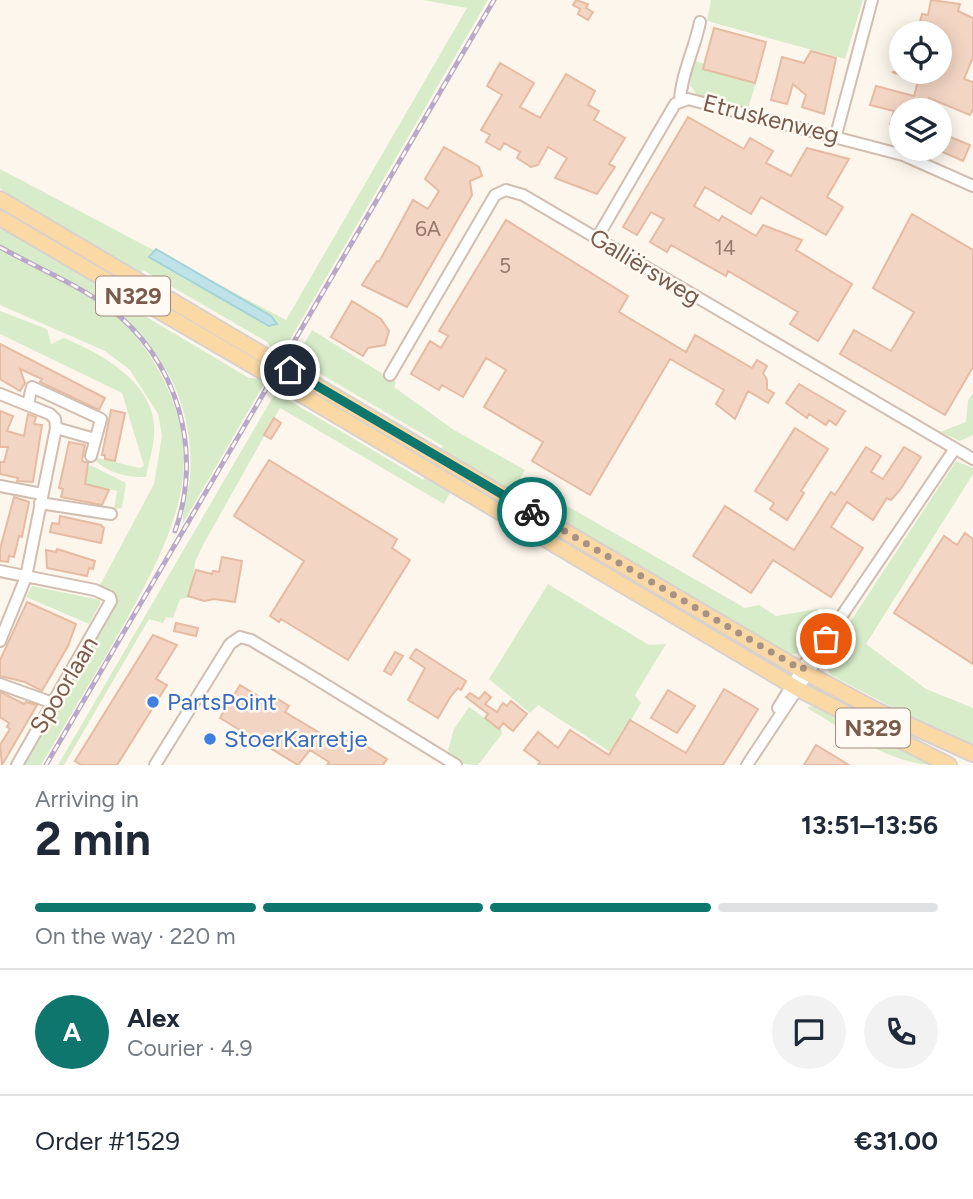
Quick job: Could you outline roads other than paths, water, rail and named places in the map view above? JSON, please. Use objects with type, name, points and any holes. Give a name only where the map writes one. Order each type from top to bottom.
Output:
[{"type":"main road","name":"N329","points":[[0,199],[270,368],[0,218]]},
{"type":"main road","name":"N329","points":[[949,765],[795,687],[286,377],[876,710],[973,754]]},
{"type":"street","points":[[836,135],[872,0]]},
{"type":"street","points":[[680,101],[700,22]]},
{"type":"street","name":"Etruskenweg","points":[[597,238],[680,101],[695,100],[836,135],[903,155],[973,186]]},
{"type":"street","name":"Galliërsweg","points":[[390,375],[495,195],[506,190],[523,195],[954,450],[972,456]]},
{"type":"street","points":[[28,404],[32,387],[101,419],[91,456]]},
{"type":"street","points":[[0,394],[50,414],[56,428],[26,577],[0,641]]},
{"type":"street","points":[[56,428],[95,439]]},
{"type":"street","points":[[747,765],[826,639],[954,450]]},
{"type":"street","points":[[0,486],[41,499],[111,514]]},
{"type":"street","points":[[0,571],[26,577]]},
{"type":"street","name":"Spoorlaan","points":[[17,765],[111,606],[110,597],[95,590],[26,577]]},
{"type":"street","points":[[155,765],[230,644],[240,637],[251,640],[297,667],[456,765]]},
{"type":"street","points":[[0,684],[53,703]]},
{"type":"water","points":[[156,249],[271,316],[277,324],[269,326],[149,257]]},
{"type":"railway","points":[[46,765],[494,0]]},
{"type":"railway","points":[[0,247],[95,298],[132,328],[152,352],[167,379],[185,438],[183,500],[175,531]]},
{"type":"place","name":"PartsPoint","points":[[153,702]]},
{"type":"place","name":"StoerKarretje","points":[[210,739]]}]
